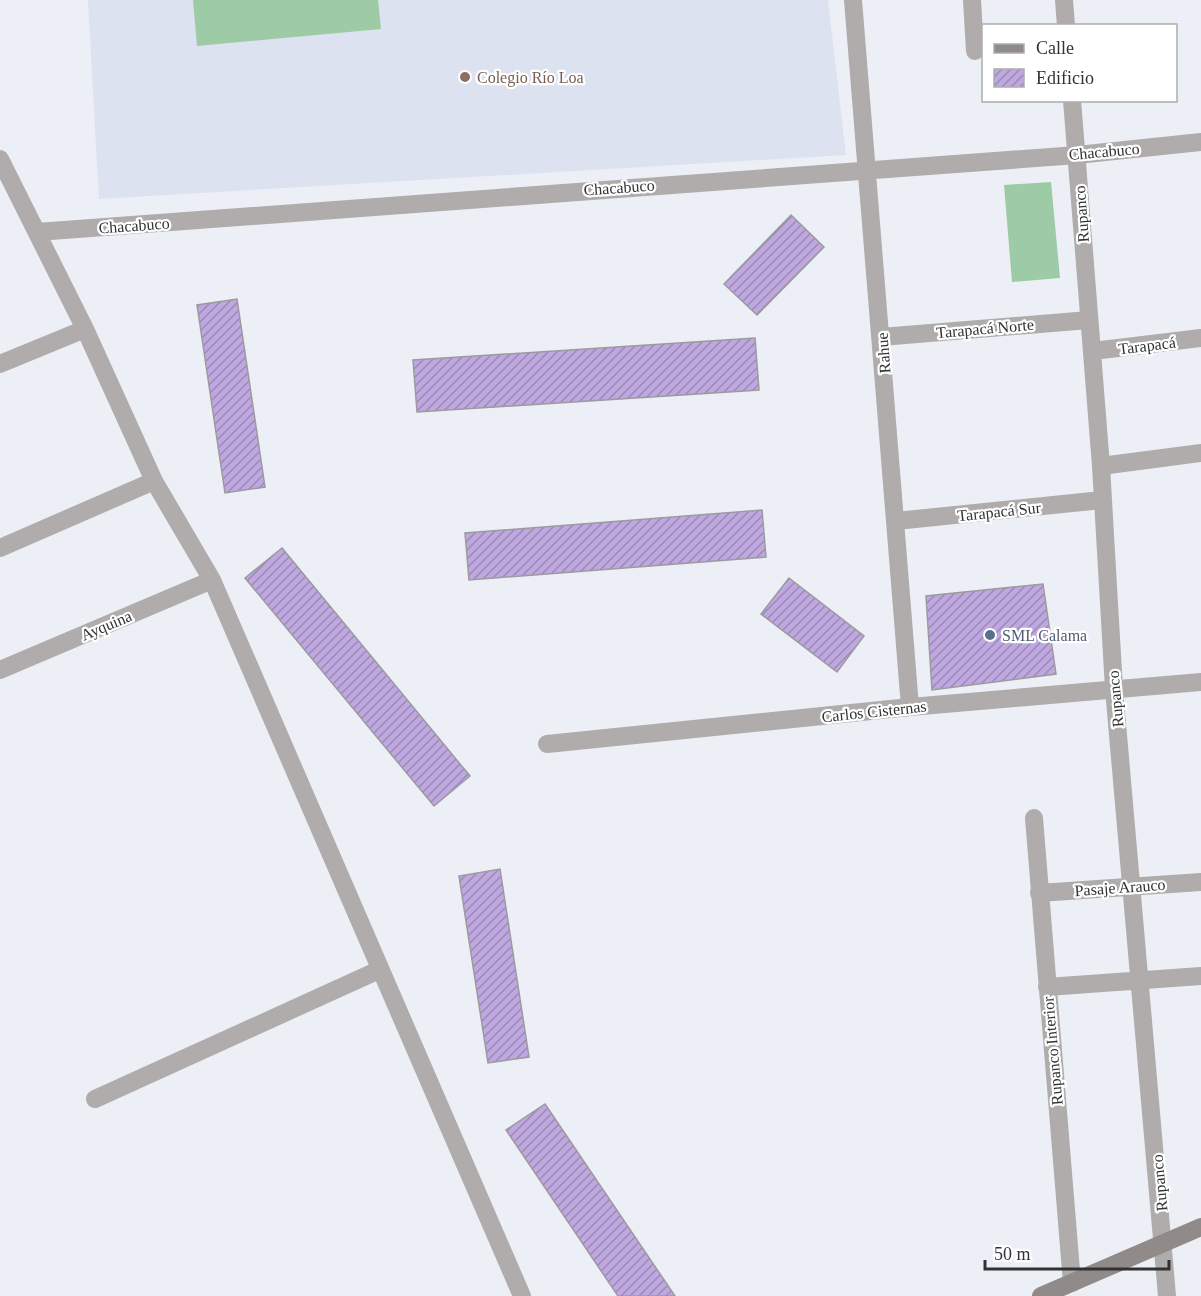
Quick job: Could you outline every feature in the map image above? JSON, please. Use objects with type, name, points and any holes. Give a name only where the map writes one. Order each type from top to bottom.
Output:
[{"type":"street","name":"Rahue","points":[[853,0],[882,337],[910,707]]},
{"type":"street","points":[[972,0],[975,51]]},
{"type":"street","points":[[1064,0],[1066,24]]},
{"type":"street","name":"Rupanco","points":[[1072,102],[1093,351],[1114,689],[1142,981],[1167,1296]]},
{"type":"street","name":"Chacabuco","points":[[37,232],[866,168],[1077,154],[1201,142]]},
{"type":"street","points":[[1,163],[85,329],[154,481],[212,580],[522,1296]]},
{"type":"street","name":"Tarapacá Norte","points":[[882,337],[1089,320]]},
{"type":"street","points":[[0,364],[85,329]]},
{"type":"street","name":"Tarapacá","points":[[1093,351],[1201,338]]},
{"type":"street","points":[[1101,466],[1201,453]]},
{"type":"street","points":[[0,549],[154,481]]},
{"type":"street","name":"Tarapacá Sur","points":[[896,521],[1102,500]]},
{"type":"street","name":"Ayquina","points":[[0,670],[212,580]]},
{"type":"street","name":"Carlos Cisternas","points":[[547,744],[910,707],[1201,682]]},
{"type":"street","name":"Rupanco Interior","points":[[1034,819],[1072,1283]]},
{"type":"street","name":"Pasaje Arauco","points":[[1039,893],[1201,882]]},
{"type":"street","points":[[95,1099],[379,970]]},
{"type":"street","points":[[1047,987],[1201,975]]},
{"type":"street","points":[[1041,1296],[1201,1227]]},
{"type":"shaded area","name":"Colegio Río Loa","points":[[88,0],[828,0],[846,155],[99,199]]},
{"type":"green space","points":[[193,0],[378,0],[381,29],[197,46]]},
{"type":"green space","points":[[1051,182],[1060,278],[1012,282],[1004,185]]},
{"type":"building","points":[[791,215],[824,247],[757,315],[724,284]]},
{"type":"building","points":[[237,299],[265,487],[225,493],[197,305]]},
{"type":"building","points":[[755,338],[759,390],[417,412],[413,360]]},
{"type":"building","points":[[762,510],[766,557],[469,580],[465,533]]},
{"type":"building","points":[[282,548],[470,776],[434,806],[245,578]]},
{"type":"building","points":[[789,578],[864,636],[837,672],[761,614]]},
{"type":"building","name":"SML Calama","points":[[1043,584],[1056,674],[932,690],[926,596]]},
{"type":"building","points":[[500,869],[529,1057],[488,1063],[459,876]]},
{"type":"building","points":[[545,1104],[675,1296],[618,1296],[506,1130]]},
{"type":"place","name":"Colegio Río Loa","points":[[465,77]]},
{"type":"place","name":"SML Calama","points":[[990,635]]}]
